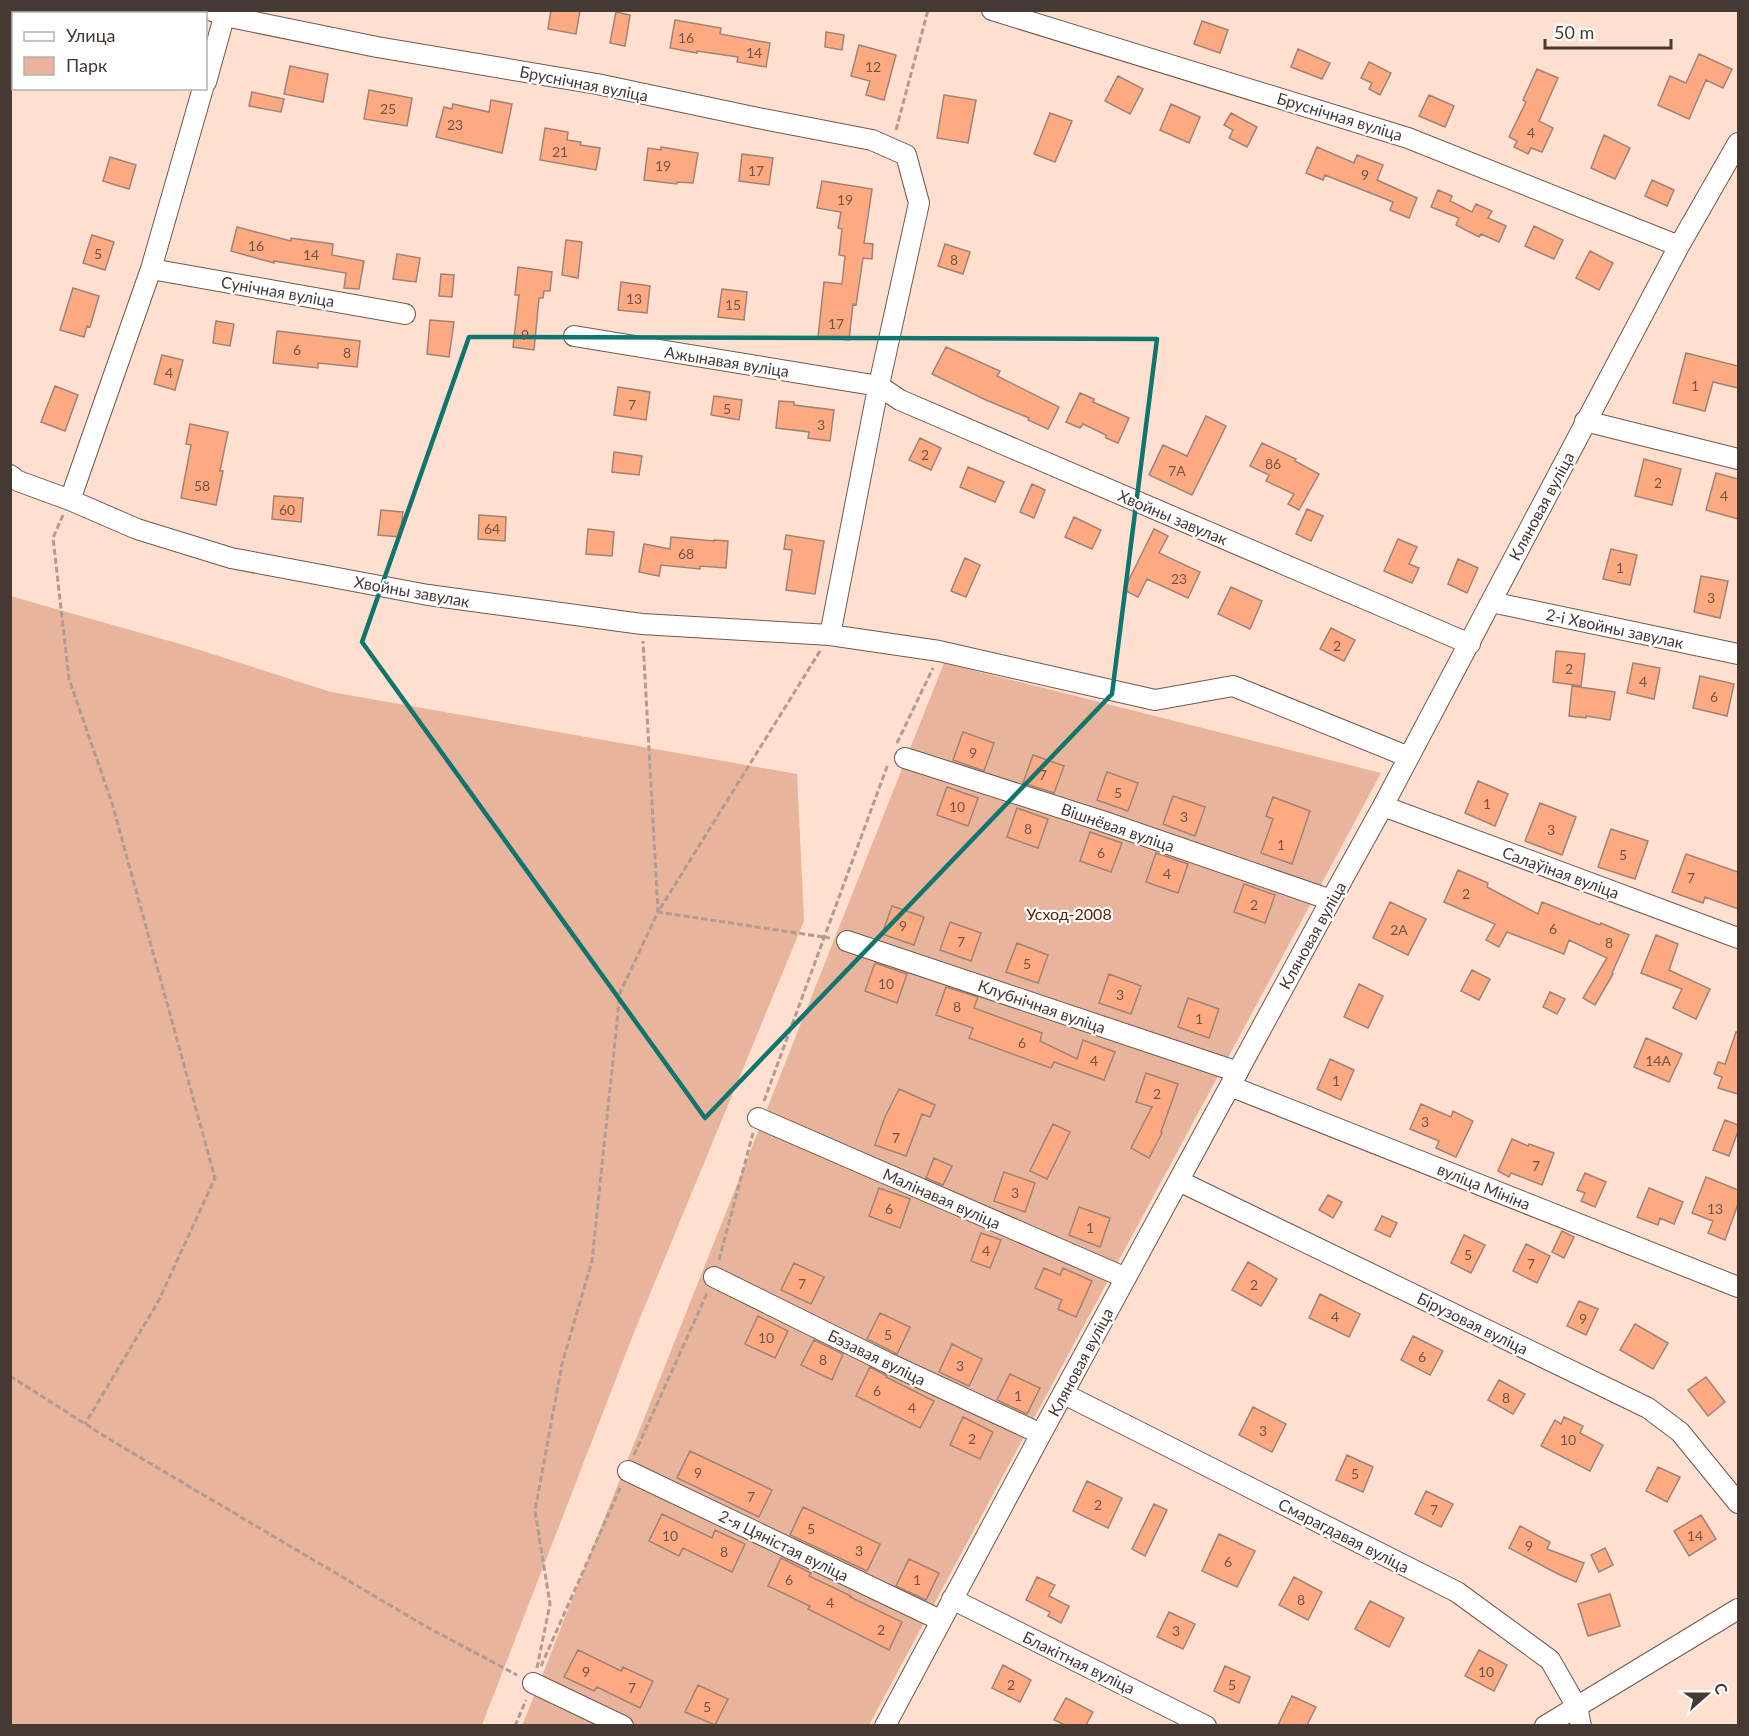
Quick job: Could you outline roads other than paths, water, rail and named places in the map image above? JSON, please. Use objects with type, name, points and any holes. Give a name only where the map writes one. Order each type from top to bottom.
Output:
[{"type":"street","name":"Бруснічная вуліца","points":[[992,10],[1408,138],[1679,246]]},
{"type":"street","name":"Бруснічная вуліца","points":[[220,12],[377,47],[597,84],[872,140],[906,155],[919,203],[879,386]]},
{"type":"street","points":[[207,77],[220,12]]},
{"type":"street","points":[[70,500],[151,268],[203,90]]},
{"type":"street","name":"Кляновая вуліца","points":[[885,1725],[1470,644],[1585,421],[1679,246],[1738,144]]},
{"type":"street","name":"Сунічная вуліца","points":[[151,268],[405,314]]},
{"type":"street","name":"Ажынавая вуліца","points":[[574,336],[879,386]]},
{"type":"street","points":[[830,635],[879,386]]},
{"type":"street","name":"Хвойны завулак","points":[[879,386],[911,404],[1470,644]]},
{"type":"street","points":[[1585,421],[1738,459]]},
{"type":"street","name":"Хвойны завулак","points":[[10,475],[18,481],[70,500],[136,529],[231,558],[428,595],[642,624],[830,635],[939,651],[1155,700],[1233,686],[1409,757]]},
{"type":"street","name":"2-і Хвойны завулак","points":[[1491,602],[1738,654]]},
{"type":"street","name":"Вішнёвая вуліца","points":[[898,755],[1102,821],[1330,900]]},
{"type":"street","name":"Салаўіная вуліца","points":[[1383,806],[1738,938]]},
{"type":"street","name":"Клубнічная вуліца","points":[[847,941],[1234,1079]]},
{"type":"street","name":"вуліца Мініна","points":[[1234,1079],[1738,1287]]},
{"type":"street","name":"Малінавая вуліца","points":[[758,1118],[1126,1278]]},
{"type":"street","name":"Бірузовая вуліца","points":[[1179,1181],[1648,1408],[1680,1432],[1738,1503]]},
{"type":"street","name":"Бэзавая вуліца","points":[[714,1277],[888,1363],[1041,1434]]},
{"type":"street","name":"Смарагдавая вуліца","points":[[1064,1394],[1457,1592],[1550,1660],[1579,1716]]},
{"type":"street","name":"2-я Цяністая вуліца","points":[[628,1471],[940,1620]]},
{"type":"street","name":"Блакітная вуліца","points":[[952,1599],[1206,1725]]},
{"type":"street","points":[[1545,1725],[1579,1716],[1738,1609]]},
{"type":"street","points":[[534,1683],[623,1725]]},
{"type":"park label","name":"Усход-2008","points":[[1069,913]]}]
